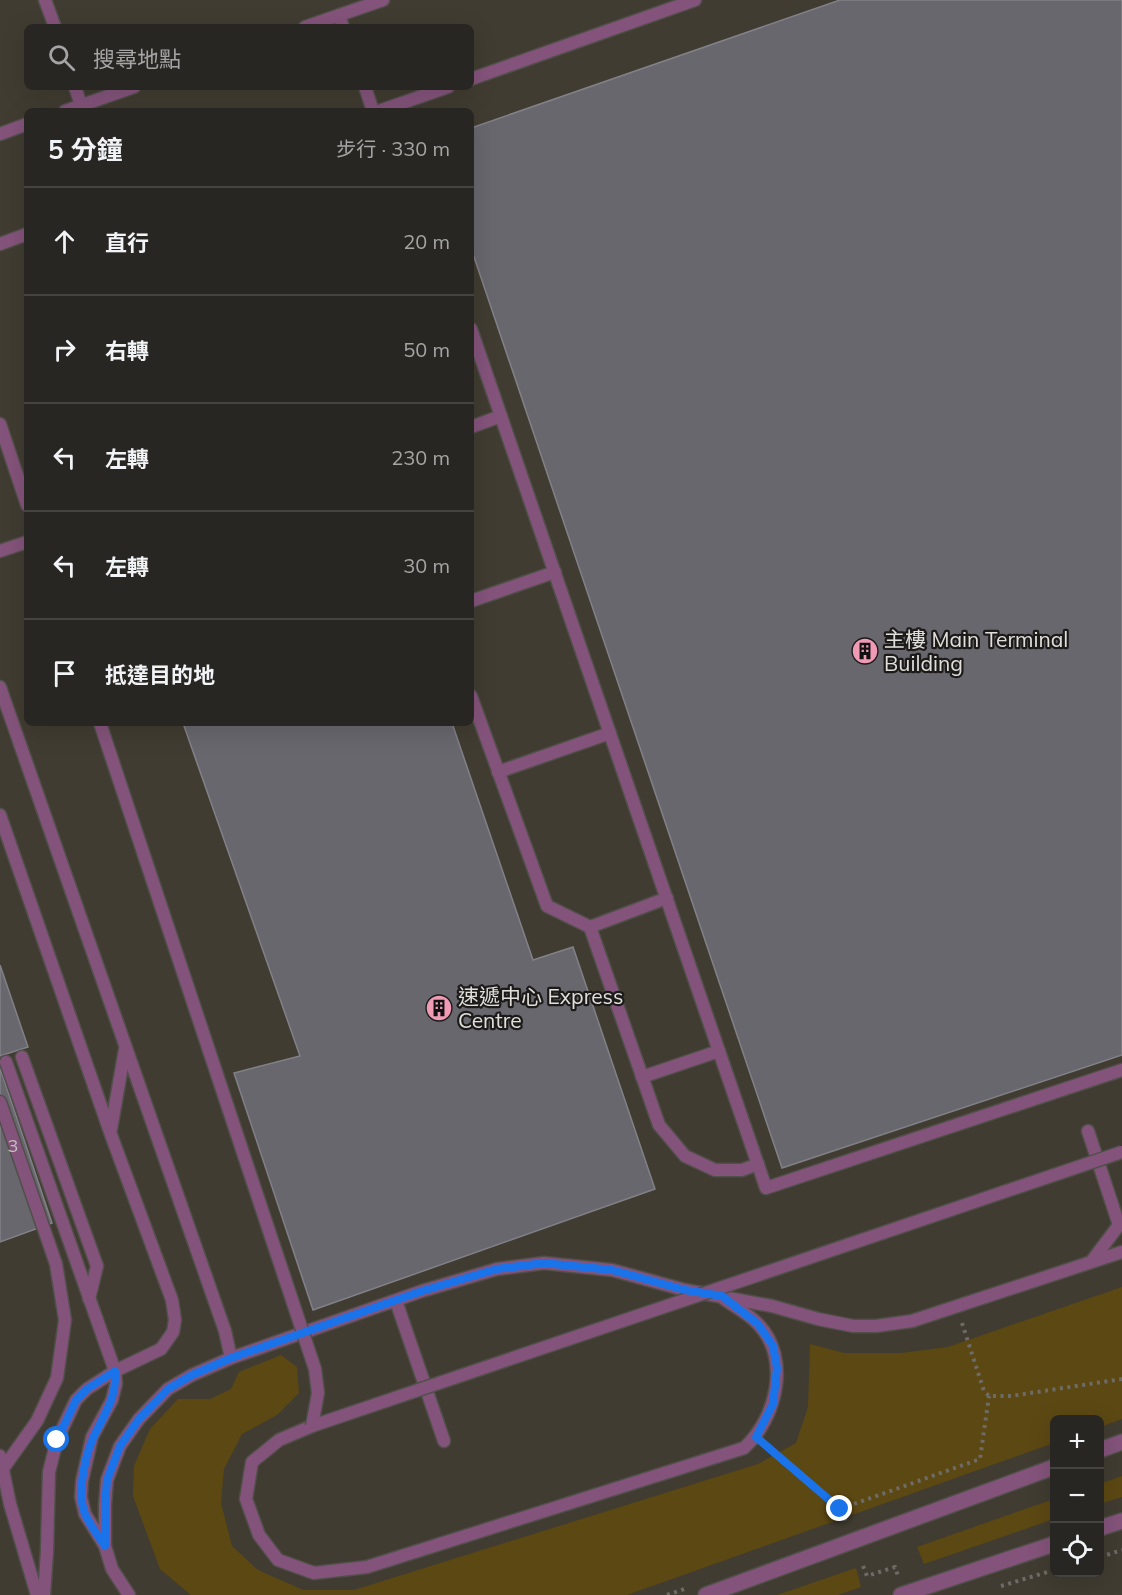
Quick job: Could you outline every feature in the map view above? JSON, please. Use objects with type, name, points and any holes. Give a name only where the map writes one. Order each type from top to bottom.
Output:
[{"type":"street","points":[[1104,1449],[1122,1442]]},
{"type":"street","points":[[706,1595],[1050,1468]]},
{"type":"street","points":[[1104,1527],[1122,1521]]},
{"type":"street","points":[[901,1595],[1050,1545]]},
{"type":"lane","points":[[45,0],[54,24]]},
{"type":"lane","points":[[323,24],[341,21],[383,0]]},
{"type":"lane","points":[[474,78],[695,0]]},
{"type":"lane","points":[[76,90],[81,105]]},
{"type":"lane","points":[[73,108],[125,90]]},
{"type":"lane","points":[[365,90],[372,108]]},
{"type":"lane","points":[[396,108],[441,90]]},
{"type":"lane","points":[[0,134],[24,125]]},
{"type":"lane","points":[[0,244],[24,235]]},
{"type":"lane","points":[[474,338],[766,1188],[1122,1070]]},
{"type":"lane","points":[[474,426],[501,416]]},
{"type":"lane","points":[[0,424],[24,496]]},
{"type":"lane","points":[[0,551],[24,543]]},
{"type":"lane","points":[[474,600],[555,572]]},
{"type":"lane","points":[[0,687],[225,1331],[231,1358]]},
{"type":"lane","points":[[474,704],[547,906],[590,927],[659,1125],[686,1156],[715,1170],[742,1170],[758,1164]]},
{"type":"lane","points":[[101,726],[315,1369],[318,1393],[312,1426]]},
{"type":"lane","points":[[498,772],[610,733]]},
{"type":"lane","points":[[0,815],[110,1132],[172,1300],[175,1320],[173,1332],[161,1349],[115,1371],[87,1389],[76,1400],[57,1440],[49,1472],[44,1595]]},
{"type":"lane","points":[[590,927],[667,898]]},
{"type":"lane","points":[[110,1132],[125,1048]]},
{"type":"lane","points":[[642,1077],[719,1051]]},
{"type":"lane","points":[[22,1057],[97,1266],[89,1299]]},
{"type":"lane","points":[[6,1062],[115,1371],[116,1384],[112,1400],[92,1437],[81,1489],[85,1514],[105,1546],[112,1569],[129,1595]]},
{"type":"lane","points":[[0,1102],[56,1264],[65,1320],[57,1377],[38,1421],[2,1470]]},
{"type":"lane","points":[[1088,1131],[1119,1225],[1091,1263]]},
{"type":"lane","points":[[722,1296],[758,1324],[773,1346],[777,1368],[773,1404],[756,1437],[744,1448],[367,1567],[314,1573],[278,1560],[259,1535],[246,1499],[252,1462],[279,1440],[312,1426],[1122,1152]]},
{"type":"lane","points":[[105,1546],[107,1480],[120,1446],[139,1419],[168,1389],[192,1375],[231,1358],[422,1291],[497,1269],[544,1263],[612,1270],[685,1290],[772,1306],[818,1319],[853,1326],[876,1326],[912,1321],[1122,1252]]},
{"type":"lane","points":[[396,1301],[444,1442]]},
{"type":"lane","points":[[0,1456],[10,1504],[37,1595]]},
{"type":"path","points":[[957,1307],[984,1391],[989,1396],[1011,1396],[1122,1379]]},
{"type":"path","points":[[840,1509],[980,1459],[989,1396]]},
{"type":"path","points":[[756,1437],[840,1509],[847,1526]]},
{"type":"path","points":[[1104,1556],[1122,1550]]},
{"type":"path","points":[[863,1566],[867,1576],[895,1568],[899,1577]]},
{"type":"path","points":[[993,1589],[1050,1571]]},
{"type":"shaded area","points":[[0,0],[1122,0],[1122,1595],[0,1595]]},
{"type":"shaded area","points":[[1122,1287],[1122,1419],[1104,1426],[1104,1415],[1050,1415],[1050,1444],[627,1595],[191,1595],[160,1569],[133,1496],[134,1466],[150,1429],[178,1399],[210,1399],[231,1389],[239,1372],[281,1355],[297,1367],[299,1393],[277,1415],[242,1434],[224,1469],[221,1503],[232,1546],[258,1570],[303,1590],[354,1590],[758,1464],[796,1443],[808,1407],[810,1344],[844,1353],[901,1353],[948,1347]]},
{"type":"shaded area","points":[[1122,1476],[1122,1497],[1104,1503],[1104,1483]]},
{"type":"shaded area","points":[[1050,1500],[1050,1520],[924,1564],[917,1547]]},
{"type":"shaded area","points":[[856,1568],[861,1587],[838,1595],[777,1595]]},
{"type":"building","name":"主樓 Main Terminal Building","points":[[840,0],[1122,0],[1122,1055],[782,1168],[474,257],[474,127]]},
{"type":"building","name":"速遞中心 Express Centre","points":[[184,726],[453,726],[533,960],[573,947],[655,1189],[313,1310],[234,1073],[300,1056]]},
{"type":"building","points":[[0,965],[28,1047],[0,1056]]},
{"type":"building","points":[[0,1068],[52,1223],[0,1242]]},
{"type":"place","name":"主樓 Main Terminal Building","points":[[865,651]]},
{"type":"place","name":"速遞中心 Express Centre","points":[[439,1008]]},
{"type":"route","points":[[57,1440],[76,1400],[87,1389],[115,1371],[116,1384],[112,1400],[92,1437],[82,1481],[81,1497],[85,1514],[105,1546],[107,1480],[120,1446],[139,1419],[168,1389],[192,1375],[231,1358],[422,1291],[497,1269],[544,1263],[612,1270],[685,1290],[722,1296],[758,1324],[773,1346],[777,1368],[773,1404],[756,1437],[840,1509]]}]
